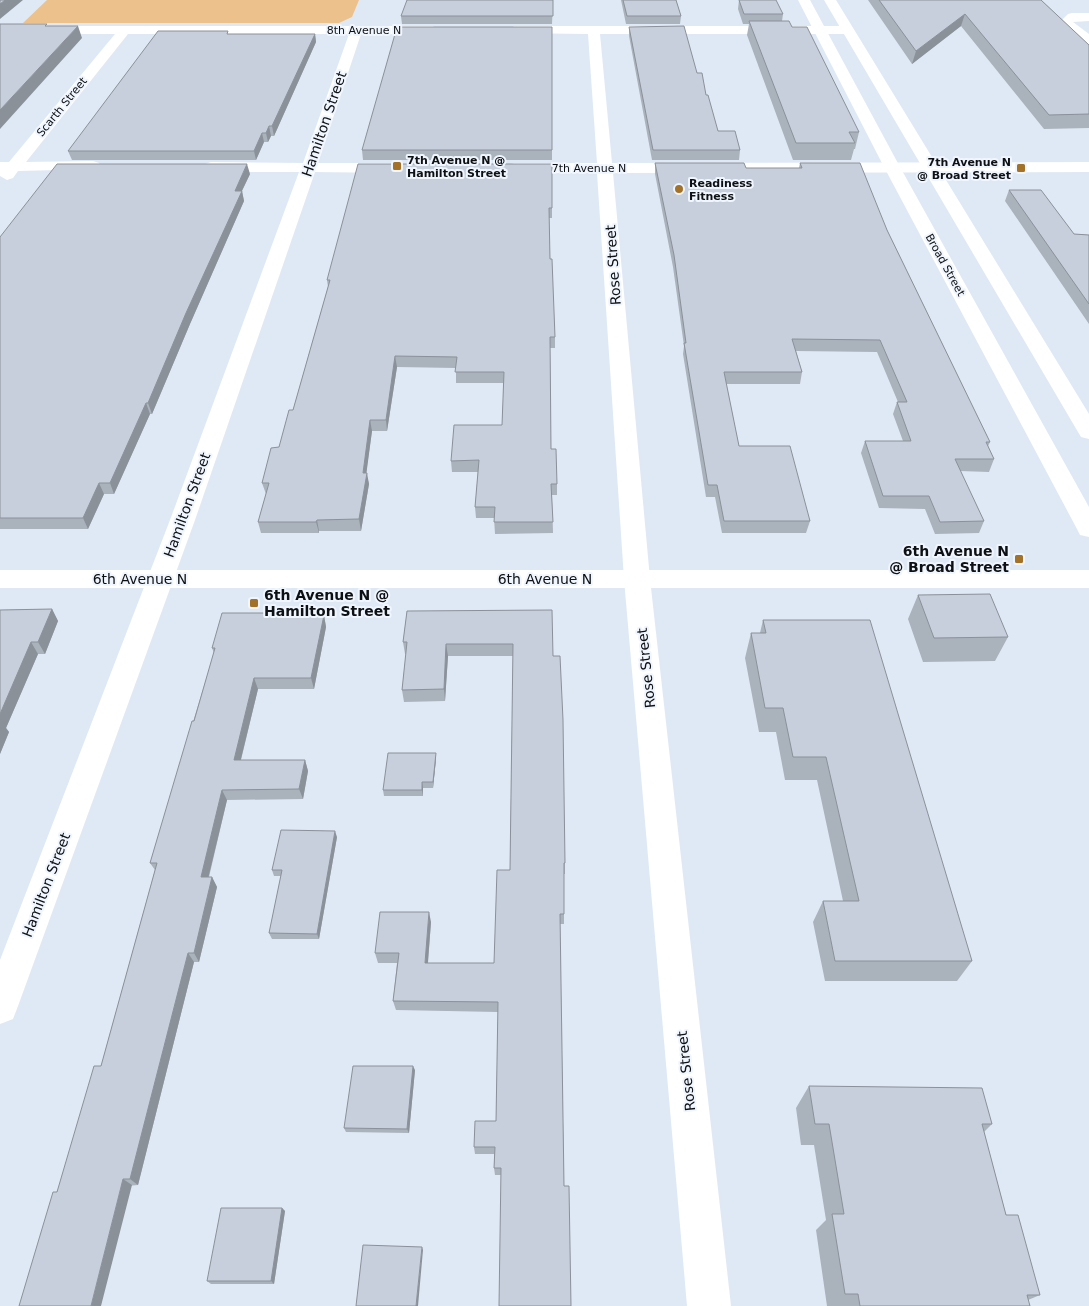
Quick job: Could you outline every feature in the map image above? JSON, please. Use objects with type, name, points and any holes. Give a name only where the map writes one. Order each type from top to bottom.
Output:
[{"type":"street","name":"Broad Street","points":[[804,0],[892,167],[1089,529]]},
{"type":"street","points":[[830,0],[1089,432]]},
{"type":"street","points":[[1089,17],[1072,17],[1066,22],[1089,40]]},
{"type":"street","name":"8th Avenue N","points":[[0,30],[443,30]]},
{"type":"street","name":"Hamilton Street","points":[[0,1006],[160,579],[310,167],[356,30]]},
{"type":"street","points":[[500,30],[848,30]]},
{"type":"street","name":"Rose Street","points":[[594,30],[637,579],[709,1306]]},
{"type":"street","name":"Scarth Street","points":[[0,184],[7,166],[124,31]]},
{"type":"street","points":[[7,166],[111,166]]},
{"type":"street","points":[[197,167],[408,168]]},
{"type":"street","name":"7th Avenue N","points":[[496,168],[1089,167]]},
{"type":"street","name":"6th Avenue N","points":[[0,579],[1089,579]]},
{"type":"shaded area","points":[[47,0],[359,0],[352,17],[339,23],[23,23]]},
{"type":"building","points":[[407,0],[553,0],[553,16],[401,16]]},
{"type":"building","points":[[623,0],[676,0],[681,16],[627,16]]},
{"type":"building","points":[[739,0],[776,0],[783,14],[744,14]]},
{"type":"building","points":[[879,0],[1041,0],[1089,45],[1089,114],[1049,115],[965,14],[916,51]]},
{"type":"building","points":[[749,21],[789,21],[792,27],[807,27],[859,132],[849,132],[855,143],[796,143]]},
{"type":"building","points":[[0,24],[78,26],[0,110]]},
{"type":"building","points":[[684,26],[697,73],[702,73],[706,95],[708,95],[718,131],[735,131],[740,150],[653,150],[629,27]]},
{"type":"building","points":[[397,27],[552,27],[552,150],[362,150]]},
{"type":"building","points":[[158,31],[228,31],[227,34],[315,34],[272,126],[269,126],[266,133],[262,133],[254,151],[68,151]]},
{"type":"building","points":[[655,163],[744,163],[746,168],[802,168],[800,163],[860,163],[887,230],[990,442],[986,442],[994,459],[955,459],[984,521],[940,522],[929,496],[883,496],[865,441],[911,441],[897,402],[907,402],[880,340],[792,339],[802,372],[724,372],[739,446],[790,446],[810,521],[724,521],[717,485],[708,485],[684,343],[686,343],[674,255]]},
{"type":"building","points":[[57,164],[247,164],[235,191],[242,191],[186,313],[148,403],[146,403],[110,483],[99,483],[83,518],[0,518],[0,237]]},
{"type":"building","points":[[358,164],[552,164],[552,208],[549,208],[555,337],[550,337],[551,449],[556,449],[557,484],[551,484],[553,522],[494,522],[495,507],[475,507],[479,460],[451,461],[454,425],[502,425],[504,372],[455,372],[457,357],[395,356],[386,420],[370,420],[363,473],[367,473],[359,519],[317,520],[316,522],[258,522],[269,483],[262,483],[271,448],[279,447],[289,410],[293,410],[330,280],[327,280]]},
{"type":"building","points":[[1009,190],[1041,190],[1074,234],[1089,235],[1089,304]]},
{"type":"building","points":[[990,594],[1008,637],[934,638],[918,595]]},
{"type":"building","points":[[52,609],[38,642],[31,642],[0,714],[0,610]]},
{"type":"building","points":[[552,610],[553,656],[560,656],[563,720],[565,863],[564,914],[560,914],[564,1186],[569,1186],[571,1306],[499,1306],[501,1168],[494,1168],[495,1147],[474,1147],[475,1121],[496,1121],[498,1002],[393,1001],[399,953],[375,953],[380,912],[429,912],[425,963],[494,963],[497,870],[510,870],[513,644],[446,644],[444,689],[402,690],[407,642],[403,642],[407,611]]},
{"type":"building","points":[[222,613],[324,615],[311,678],[254,678],[234,760],[305,760],[299,789],[222,790],[201,877],[212,877],[194,953],[188,953],[130,1179],[123,1179],[91,1306],[19,1306],[53,1192],[57,1192],[94,1066],[101,1066],[157,863],[150,863],[192,721],[194,721],[215,648],[212,648]]},
{"type":"building","points":[[763,620],[870,620],[972,961],[835,961],[823,901],[859,901],[826,757],[793,757],[783,708],[765,708],[751,633],[766,633]]},
{"type":"building","points":[[388,753],[436,753],[433,782],[422,782],[422,790],[383,790]]},
{"type":"building","points":[[281,830],[335,831],[317,934],[269,933],[282,870],[272,870]]},
{"type":"building","points":[[353,1066],[413,1066],[407,1129],[344,1128]]},
{"type":"building","points":[[809,1086],[982,1088],[992,1124],[982,1124],[1006,1215],[1018,1215],[1040,1295],[1027,1295],[1030,1306],[860,1306],[858,1294],[845,1294],[832,1214],[844,1214],[829,1124],[815,1124]]},
{"type":"building","points":[[221,1208],[282,1208],[271,1281],[207,1281]]},
{"type":"building","points":[[363,1245],[422,1247],[416,1306],[356,1306]]},
{"type":"place","name":"7th Avenue N @ Hamilton Street","points":[[397,166]]},
{"type":"place","name":"7th Avenue N @ Broad Street","points":[[1021,168]]},
{"type":"place","name":"Readiness Fitness","points":[[679,189]]},
{"type":"place","name":"6th Avenue N @ Broad Street","points":[[1019,559]]},
{"type":"place","name":"6th Avenue N @ Hamilton Street","points":[[254,603]]}]
